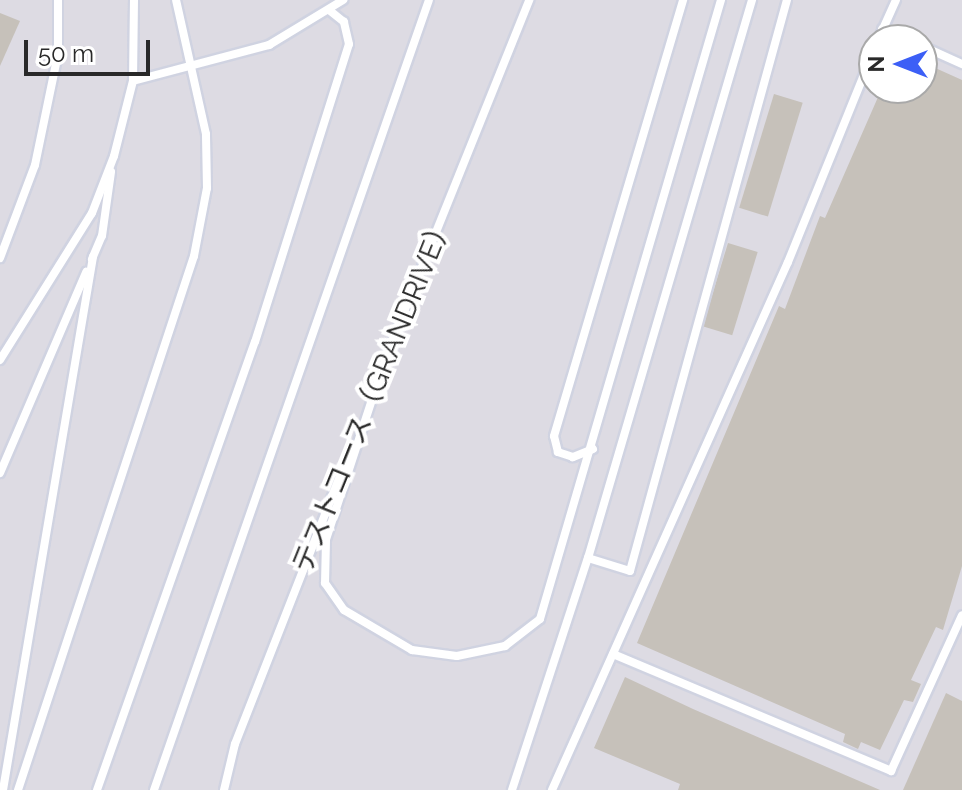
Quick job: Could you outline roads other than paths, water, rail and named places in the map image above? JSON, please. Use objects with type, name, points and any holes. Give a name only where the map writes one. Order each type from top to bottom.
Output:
[{"type":"lane","points":[[0,258],[35,165],[58,54],[58,0]]},
{"type":"lane","points":[[0,473],[102,236],[114,156],[133,81],[134,0]]},
{"type":"lane","points":[[18,790],[194,256],[207,188],[206,134],[194,67],[176,0]]},
{"type":"lane","points":[[133,81],[269,45],[343,0]]},
{"type":"lane","points":[[154,790],[429,0]]},
{"type":"lane","name":"テストコース（GRANDRIVE）","points":[[224,790],[235,744],[529,0]]},
{"type":"lane","points":[[593,449],[573,457],[558,452],[554,436],[683,0]]},
{"type":"lane","points":[[386,357],[326,540],[325,583],[344,610],[412,650],[457,656],[505,646],[540,619],[593,449],[721,0]]},
{"type":"lane","points":[[512,790],[588,558],[752,0]]},
{"type":"lane","points":[[588,558],[630,571],[787,0]]},
{"type":"lane","points":[[884,24],[896,0]]},
{"type":"lane","points":[[97,790],[255,342],[349,44],[344,22],[329,10]]},
{"type":"lane","points":[[938,53],[962,64]]},
{"type":"lane","points":[[552,790],[788,262],[858,89]]},
{"type":"lane","points":[[0,360],[92,213],[114,156]]},
{"type":"lane","points":[[3,790],[93,257]]},
{"type":"lane","points":[[613,654],[891,771],[962,615]]}]
